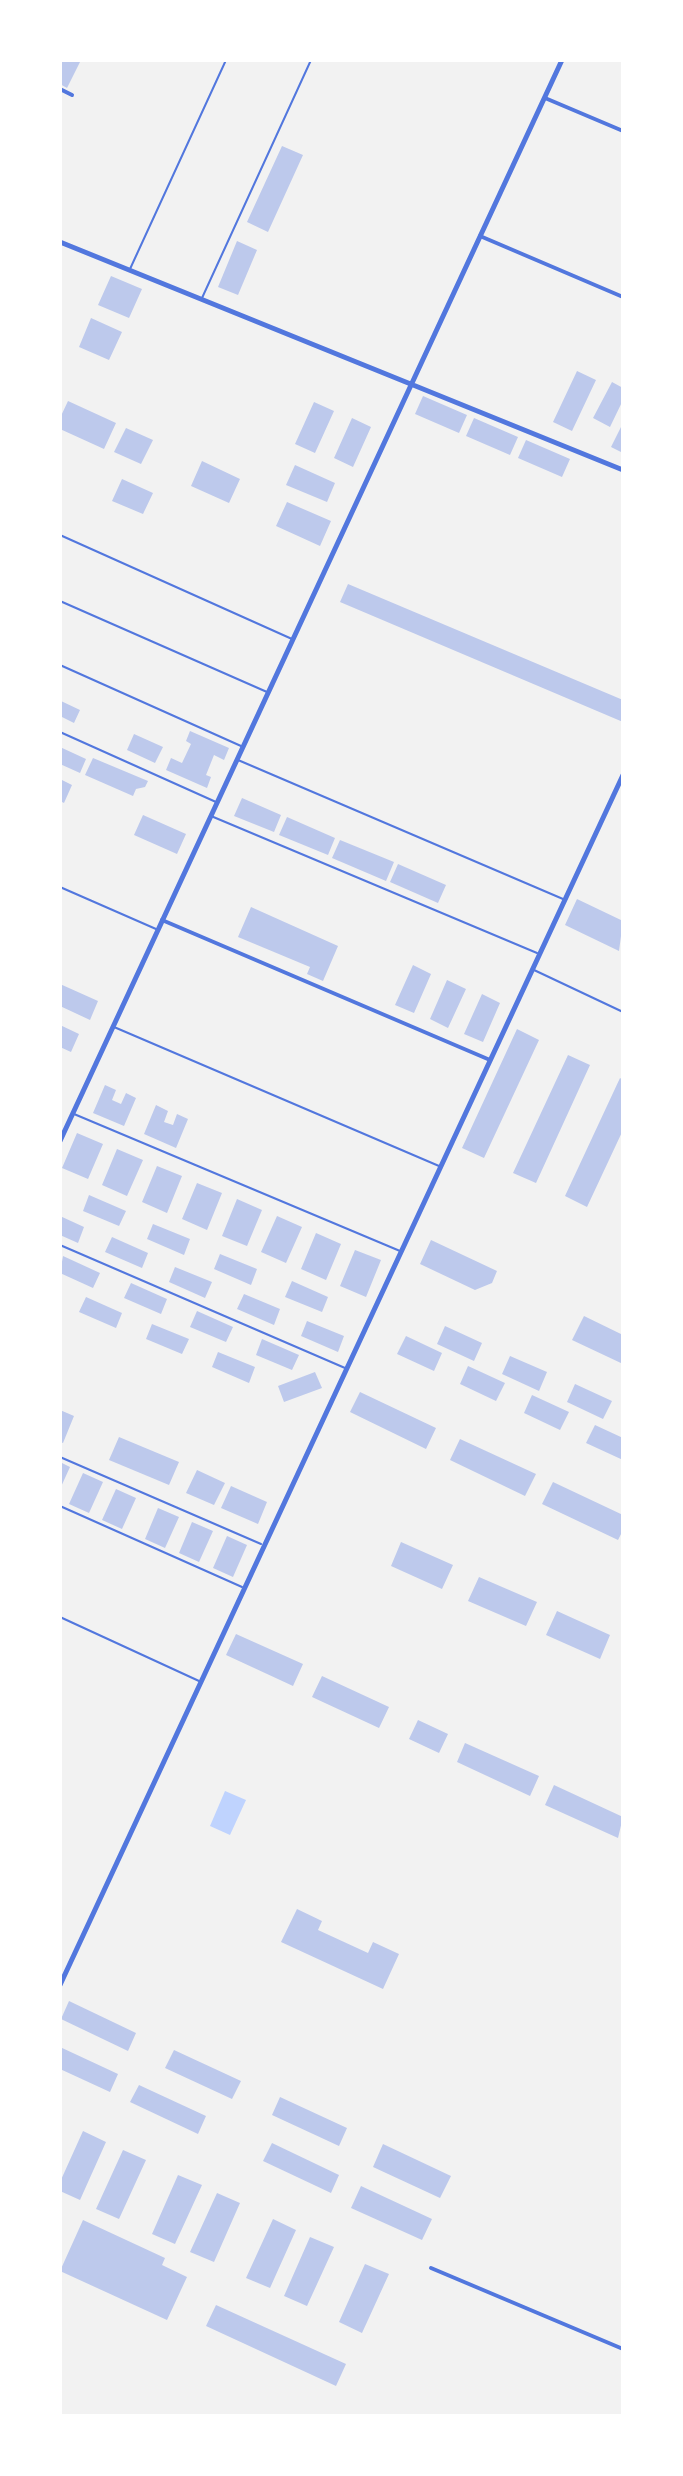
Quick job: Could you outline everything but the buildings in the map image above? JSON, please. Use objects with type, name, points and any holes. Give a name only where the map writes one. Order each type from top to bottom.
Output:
[{"type":"street","points":[[60,1141],[562,60]]},
{"type":"street","points":[[60,89],[72,95]]},
{"type":"street","points":[[545,98],[623,131]]},
{"type":"street","points":[[480,236],[623,297]]},
{"type":"street","points":[[60,242],[623,470]]},
{"type":"street","points":[[60,1985],[297,1462],[345,1368],[623,775]]},
{"type":"street","points":[[162,920],[490,1060]]},
{"type":"street","points":[[431,2268],[623,2349]]},
{"type":"lane","points":[[129,270],[226,60]]},
{"type":"lane","points":[[201,299],[311,60]]},
{"type":"lane","points":[[60,535],[292,639]]},
{"type":"lane","points":[[60,601],[267,692]]},
{"type":"lane","points":[[60,665],[243,746]]},
{"type":"lane","points":[[60,732],[216,803]]},
{"type":"lane","points":[[237,759],[564,899]]},
{"type":"lane","points":[[210,816],[539,953]]},
{"type":"lane","points":[[60,887],[157,930]]},
{"type":"lane","points":[[532,969],[623,1012]]},
{"type":"lane","points":[[113,1026],[440,1166]]},
{"type":"lane","points":[[73,1114],[400,1251]]},
{"type":"lane","points":[[60,1245],[345,1368]]},
{"type":"lane","points":[[60,1457],[262,1545]]},
{"type":"lane","points":[[60,1506],[242,1587]]},
{"type":"lane","points":[[60,1617],[199,1681]]},
{"type":"water","points":[[225,1791],[246,1800],[230,1835],[210,1826]]}]
